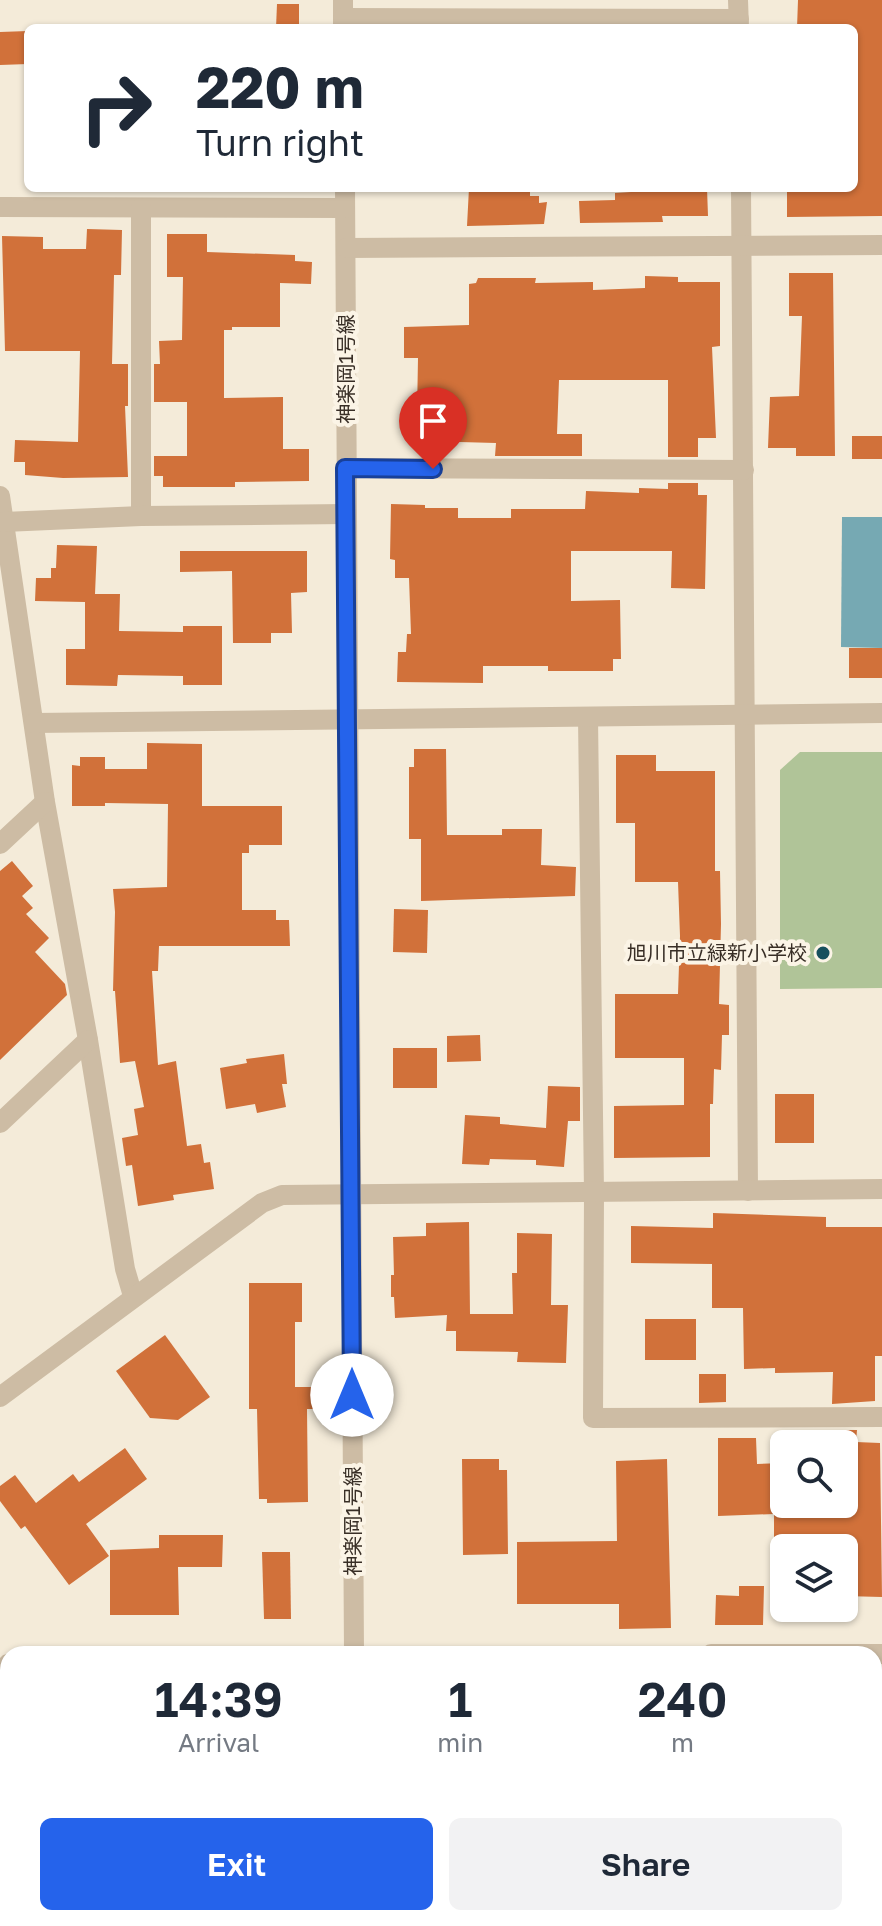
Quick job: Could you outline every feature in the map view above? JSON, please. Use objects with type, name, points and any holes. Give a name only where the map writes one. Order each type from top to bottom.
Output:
[{"type":"street","points":[[343,15],[739,16]]},
{"type":"street","points":[[741,192],[748,1191]]},
{"type":"street","points":[[0,207],[141,208],[345,198]]},
{"type":"street","name":"神楽岡1号線","points":[[345,198],[354,1646]]},
{"type":"street","points":[[141,208],[141,516]]},
{"type":"street","points":[[346,248],[882,245]]},
{"type":"street","points":[[345,468],[744,470]]},
{"type":"street","points":[[0,496],[5,566],[125,1269],[133,1296]]},
{"type":"street","points":[[4,522],[141,516],[346,514]]},
{"type":"street","points":[[34,723],[882,713]]},
{"type":"street","points":[[588,717],[594,1193],[593,1418],[882,1417]]},
{"type":"street","points":[[0,844],[45,802]]},
{"type":"street","points":[[0,1123],[88,1040]]},
{"type":"street","points":[[0,1397],[262,1203],[282,1195],[882,1189]]},
{"type":"green space","points":[[800,752],[882,752],[882,988],[780,989],[780,770]]},
{"type":"water","points":[[842,517],[882,517],[882,648],[841,647]]},
{"type":"building","points":[[798,0],[882,0],[882,216],[787,217],[787,192],[858,192],[858,24],[797,24]]},
{"type":"building","points":[[277,4],[299,4],[299,24],[276,24]]},
{"type":"building","points":[[24,31],[24,64],[0,65],[0,32]]},
{"type":"building","points":[[469,192],[530,192],[530,196],[539,196],[539,203],[547,202],[544,224],[467,226]]},
{"type":"building","points":[[707,192],[708,216],[662,216],[663,222],[580,223],[579,201],[615,200],[615,193]]},
{"type":"building","points":[[87,229],[122,230],[121,275],[114,275],[112,364],[128,364],[128,406],[125,406],[128,477],[25,475],[25,462],[14,462],[15,440],[78,442],[80,351],[5,351],[2,236],[43,237],[43,249],[86,249]]},
{"type":"building","points":[[167,234],[207,234],[207,252],[295,255],[295,261],[312,262],[311,284],[280,283],[280,327],[232,327],[232,330],[224,330],[224,398],[283,397],[283,449],[309,449],[309,481],[235,482],[235,487],[163,487],[163,476],[154,476],[154,456],[187,456],[187,402],[154,402],[154,364],[160,364],[159,341],[182,340],[183,277],[167,277]]},
{"type":"building","points":[[789,273],[833,273],[835,456],[796,456],[796,448],[768,448],[770,397],[799,396],[802,316],[789,316]]},
{"type":"building","points":[[645,276],[678,277],[678,282],[720,282],[720,346],[712,347],[716,438],[698,438],[698,457],[668,457],[668,380],[559,380],[557,434],[582,434],[582,456],[495,456],[496,443],[423,441],[424,414],[417,414],[418,358],[404,358],[404,327],[469,325],[469,284],[476,283],[478,278],[536,278],[535,283],[593,282],[593,290],[645,288]]},
{"type":"building","points":[[852,436],[882,436],[882,459],[852,459]]},
{"type":"building","points":[[668,483],[698,483],[698,495],[707,495],[705,589],[671,588],[672,551],[571,551],[571,601],[620,600],[621,659],[613,659],[613,671],[548,671],[548,666],[483,666],[483,683],[397,682],[398,652],[406,652],[407,634],[411,634],[409,578],[395,578],[395,560],[390,559],[391,504],[458,508],[458,518],[511,518],[511,509],[585,509],[586,491],[639,493],[639,488],[668,489]]},
{"type":"building","points":[[57,545],[97,546],[95,594],[120,594],[119,631],[183,632],[183,626],[222,626],[222,685],[183,685],[183,676],[118,675],[117,686],[66,685],[66,649],[85,649],[85,602],[35,601],[36,578],[51,578],[51,568],[56,568]]},
{"type":"building","points":[[180,551],[307,551],[307,592],[291,593],[292,633],[271,633],[271,643],[233,643],[232,571],[180,572]]},
{"type":"building","points":[[849,648],[882,648],[882,678],[849,678]]},
{"type":"building","points":[[147,743],[202,744],[202,806],[282,806],[282,845],[249,845],[249,853],[242,853],[242,910],[276,910],[276,920],[289,920],[290,946],[159,946],[158,971],[152,971],[158,1065],[176,1061],[187,1146],[201,1144],[204,1163],[210,1162],[214,1189],[173,1195],[174,1200],[138,1206],[132,1165],[126,1166],[122,1138],[138,1135],[134,1109],[144,1107],[135,1061],[120,1063],[113,991],[113,889],[167,887],[168,804],[72,806],[72,765],[80,766],[80,757],[105,757],[105,769],[147,769]]},
{"type":"building","points":[[414,749],[446,749],[447,835],[502,835],[502,829],[542,829],[541,865],[576,867],[575,896],[421,901],[421,839],[409,839],[409,767],[414,767]]},
{"type":"building","points":[[616,755],[656,755],[656,771],[715,771],[715,871],[720,871],[721,924],[719,1004],[729,1005],[729,1035],[722,1035],[721,1070],[714,1069],[713,1104],[710,1104],[710,1157],[614,1158],[614,1106],[684,1105],[684,1058],[615,1058],[615,994],[678,994],[680,936],[678,882],[635,882],[635,823],[616,823]]},
{"type":"building","points":[[12,861],[33,886],[22,896],[33,908],[26,914],[49,938],[35,952],[65,984],[67,995],[0,1060],[0,871]]},
{"type":"building","points":[[394,909],[428,910],[427,953],[393,952]]},
{"type":"building","points":[[480,1035],[481,1061],[447,1062],[447,1036]]},
{"type":"building","points":[[393,1048],[437,1048],[437,1088],[393,1088]]},
{"type":"building","points":[[284,1054],[287,1084],[282,1084],[286,1107],[257,1113],[255,1104],[226,1109],[220,1068],[247,1063],[246,1059]]},
{"type":"building","points":[[548,1086],[580,1087],[580,1121],[568,1121],[564,1167],[536,1165],[536,1160],[490,1159],[489,1165],[462,1164],[465,1115],[500,1117],[500,1124],[546,1128]]},
{"type":"building","points":[[775,1094],[814,1094],[814,1143],[775,1143]]},
{"type":"building","points":[[713,1213],[826,1217],[826,1227],[882,1227],[882,1356],[875,1356],[875,1401],[832,1404],[833,1372],[775,1373],[775,1368],[744,1369],[743,1308],[712,1308],[712,1264],[631,1263],[631,1226],[713,1228]]},
{"type":"building","points":[[469,1222],[470,1314],[513,1314],[512,1273],[517,1273],[517,1233],[552,1234],[551,1305],[568,1305],[566,1363],[517,1362],[518,1352],[456,1351],[456,1331],[446,1331],[447,1315],[395,1318],[394,1297],[391,1297],[393,1237],[426,1236],[426,1223]]},
{"type":"building","points":[[249,1283],[302,1283],[302,1322],[295,1322],[295,1387],[314,1387],[314,1409],[307,1409],[308,1502],[267,1503],[267,1499],[259,1499],[257,1409],[249,1409]]},
{"type":"building","points":[[645,1319],[696,1319],[696,1360],[645,1360]]},
{"type":"building","points":[[165,1335],[210,1397],[178,1420],[150,1418],[116,1371]]},
{"type":"building","points":[[699,1374],[726,1374],[726,1402],[699,1403]]},
{"type":"building","points":[[718,1438],[756,1438],[757,1464],[770,1464],[770,1514],[718,1516]]},
{"type":"building","points":[[858,1442],[880,1443],[882,1597],[858,1596],[858,1534],[774,1534],[774,1518],[858,1518]]},
{"type":"building","points":[[125,1448],[147,1479],[86,1524],[109,1556],[69,1585],[25,1526],[21,1529],[0,1501],[0,1486],[15,1475],[36,1503],[73,1474],[79,1482]]},
{"type":"building","points":[[462,1459],[499,1459],[499,1470],[507,1470],[508,1554],[463,1555]]},
{"type":"building","points":[[667,1459],[671,1628],[619,1629],[619,1604],[517,1604],[517,1542],[617,1541],[616,1461]]},
{"type":"building","points":[[159,1535],[223,1535],[222,1567],[178,1567],[179,1615],[110,1615],[110,1550],[159,1548]]},
{"type":"building","points":[[262,1552],[290,1552],[291,1619],[264,1619]]},
{"type":"building","points":[[739,1586],[764,1586],[763,1625],[715,1625],[716,1595],[739,1596]]},
{"type":"place","name":"旭川市立緑新小学校","points":[[823,953]]},
{"type":"route","points":[[352,1395],[345,468],[433,469]]}]
